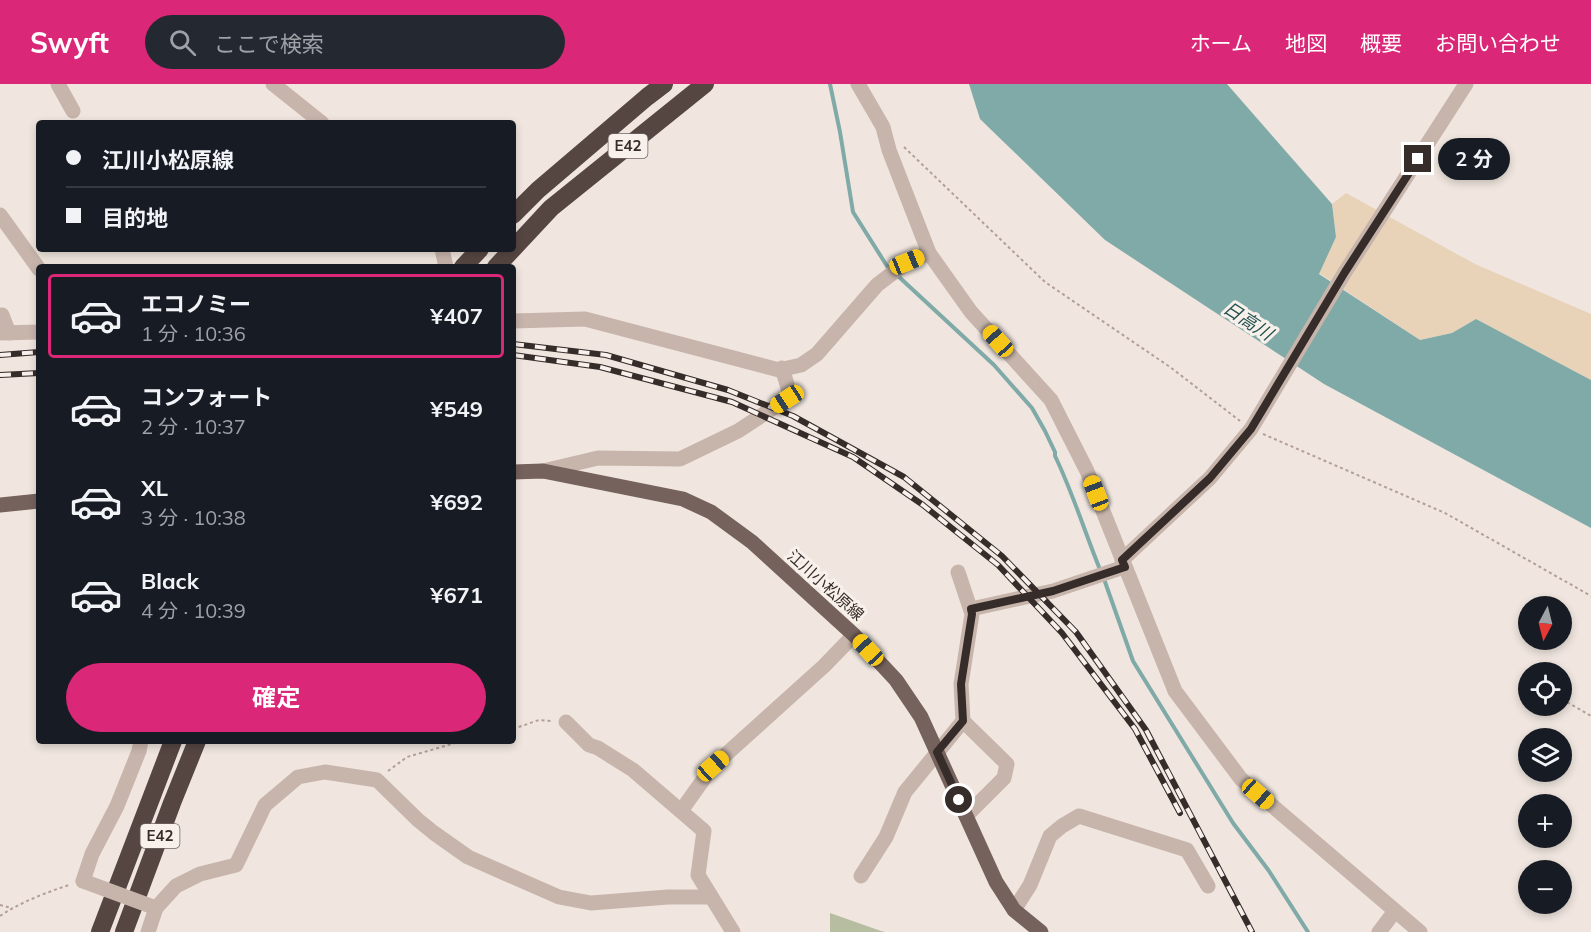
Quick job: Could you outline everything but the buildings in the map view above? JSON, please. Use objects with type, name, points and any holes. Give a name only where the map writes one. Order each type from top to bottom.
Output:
[{"type":"highway","name":"E42","points":[[516,211],[664,84]]},
{"type":"highway","name":"E42","points":[[516,246],[551,208],[705,84]]},
{"type":"highway","points":[[466,264],[477,252]]},
{"type":"highway","name":"E42","points":[[499,264],[510,252]]},
{"type":"highway","name":"E42","points":[[100,932],[172,744]]},
{"type":"highway","name":"E42","points":[[124,932],[196,744]]},
{"type":"main road","name":"江川小松原線","points":[[516,472],[543,471],[683,499],[711,512],[752,542],[854,635],[896,680],[921,717],[996,882],[1014,910],[1041,932]]},
{"type":"main road","points":[[0,505],[36,501]]},
{"type":"street","points":[[58,84],[73,111]]},
{"type":"street","points":[[273,84],[318,120]]},
{"type":"street","points":[[858,84],[883,127],[889,150],[929,253],[971,312],[1051,400],[1087,471],[1174,691],[1241,779],[1420,932]]},
{"type":"street","points":[[971,609],[1053,591],[1123,563],[1210,478],[1251,429],[1265,408],[1345,272],[1466,84]]},
{"type":"street","points":[[0,214],[36,265]]},
{"type":"street","points":[[516,321],[585,319],[779,370],[801,365],[818,354],[877,285],[907,262],[929,253]]},
{"type":"street","points":[[0,315],[2,315],[4,333],[36,332]]},
{"type":"street","points":[[543,471],[598,458],[680,459],[738,431],[787,399],[789,391],[782,368]]},
{"type":"street","points":[[958,572],[972,614],[961,684],[963,721],[1007,764],[1004,778],[966,816]]},
{"type":"street","points":[[681,811],[713,766],[824,666],[854,635]]},
{"type":"street","points":[[861,876],[886,837],[905,792],[963,721]]},
{"type":"street","points":[[566,722],[589,745],[598,748],[633,770],[705,831],[698,875],[733,932]]},
{"type":"street","points":[[140,744],[117,806],[92,854],[83,880],[156,908]]},
{"type":"street","points":[[148,932],[156,908],[176,886],[200,874],[236,865],[266,805],[298,777],[325,772],[377,780],[418,820],[468,857],[559,897],[591,903],[668,897],[711,897]]},
{"type":"street","points":[[1014,910],[1030,885],[1050,836],[1079,816],[1187,850],[1208,886]]},
{"type":"street","points":[[1379,932],[1395,910]]},
{"type":"path","points":[[883,127],[1045,282],[1170,367],[1251,429],[1445,513],[1591,596]]},
{"type":"path","points":[[1572,705],[1591,716]]},
{"type":"path","points":[[516,728],[539,720],[566,722]]},
{"type":"path","points":[[377,780],[407,757],[452,744]]},
{"type":"path","points":[[0,916],[46,893],[83,880]]},
{"type":"path","points":[[0,905],[12,908]]},
{"type":"green space","points":[[830,913],[881,931],[885,932],[830,932]]},
{"type":"sand","points":[[1346,193],[1475,264],[1591,314],[1591,380],[1476,319],[1452,333],[1420,340],[1319,273],[1336,237],[1332,204]]},
{"type":"water","name":"日高川","points":[[969,84],[1227,84],[1332,204],[1336,237],[1319,274],[1420,340],[1452,333],[1476,319],[1591,380],[1591,528],[1324,384],[1105,240],[980,119]]},
{"type":"waterway","points":[[830,84],[853,212],[887,266],[892,270]]},
{"type":"waterway","points":[[898,276],[994,365],[1032,408],[1055,452],[1101,572]]},
{"type":"waterway","points":[[1104,579],[1133,661],[1233,823],[1269,871],[1308,932]]},
{"type":"railway","points":[[516,344],[606,355],[728,390],[793,416],[904,477],[1002,556],[1076,632],[1146,730],[1252,932]]},
{"type":"railway","points":[[0,355],[36,352]]},
{"type":"railway","points":[[516,355],[600,367],[732,402],[853,457],[923,505],[998,565],[1062,633],[1135,729],[1180,813]]},
{"type":"railway","points":[[0,375],[36,373]]},
{"type":"route","points":[[959,800],[937,752],[963,721],[961,684],[971,609],[1053,591],[1125,567],[1122,560],[1210,478],[1251,429],[1345,272],[1418,159]]}]
